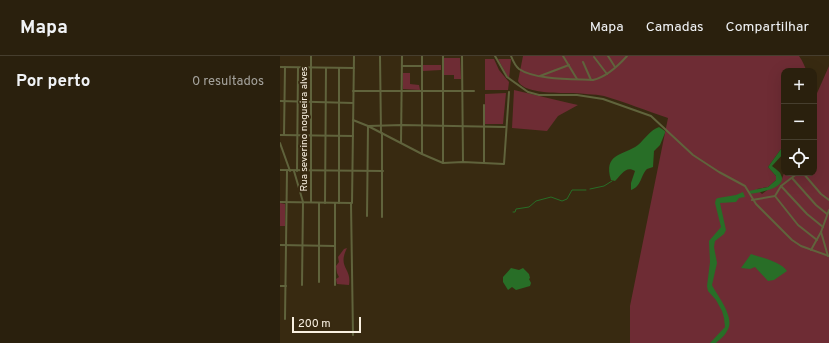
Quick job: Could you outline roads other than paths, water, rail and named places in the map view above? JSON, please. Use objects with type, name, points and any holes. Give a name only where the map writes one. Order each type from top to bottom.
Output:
[{"type":"street","name":"Rua severino nogueira alves","points":[[311,202],[312,56]]},
{"type":"street","points":[[353,335],[352,172],[354,56]]},
{"type":"street","points":[[380,56],[380,125],[383,171],[382,217]]},
{"type":"street","points":[[401,143],[402,56]]},
{"type":"street","points":[[422,56],[422,154]]},
{"type":"street","points":[[442,56],[443,164]]},
{"type":"street","points":[[462,56],[462,162]]},
{"type":"street","points":[[495,56],[507,77],[528,92],[539,95],[578,95],[596,98],[651,116],[693,155],[719,172],[742,184],[749,191],[752,200],[787,236],[801,246],[828,256]]},
{"type":"street","points":[[511,56],[517,68],[539,77],[591,80],[602,78],[627,56]]},
{"type":"street","points":[[563,56],[577,79]]},
{"type":"street","points":[[608,56],[615,67]]},
{"type":"street","points":[[594,57],[607,74]]},
{"type":"street","points":[[583,62],[591,80]]},
{"type":"street","points":[[539,77],[569,65]]},
{"type":"street","points":[[402,66],[422,66]]},
{"type":"street","points":[[280,67],[354,68]]},
{"type":"street","points":[[284,135],[285,67]]},
{"type":"street","points":[[298,68],[298,136],[295,171],[303,202],[302,285]]},
{"type":"street","points":[[325,203],[326,68]]},
{"type":"street","points":[[339,68],[339,203]]},
{"type":"street","points":[[353,91],[474,91]]},
{"type":"street","points":[[353,120],[443,164],[462,162],[504,164],[508,92]]},
{"type":"street","points":[[280,101],[353,103]]},
{"type":"street","points":[[484,105],[484,163]]},
{"type":"street","points":[[368,126],[505,126]]},
{"type":"street","points":[[368,126],[368,216]]},
{"type":"street","points":[[280,135],[353,136]]},
{"type":"street","points":[[280,143],[290,171]]},
{"type":"street","points":[[280,170],[339,172],[383,171]]},
{"type":"street","points":[[285,319],[287,171]]},
{"type":"street","points":[[752,200],[775,196],[781,186],[794,176]]},
{"type":"street","points":[[806,176],[821,194],[829,200]]},
{"type":"street","points":[[792,178],[816,205],[827,214]]},
{"type":"street","points":[[781,186],[807,214],[822,227]]},
{"type":"street","points":[[775,196],[796,222],[817,240]]},
{"type":"street","points":[[280,202],[352,203]]},
{"type":"street","points":[[319,203],[319,282]]},
{"type":"street","points":[[335,203],[335,284]]},
{"type":"street","points":[[811,250],[821,232],[829,210]]},
{"type":"street","points":[[821,232],[828,256]]},
{"type":"street","points":[[280,245],[335,246]]},
{"type":"street","points":[[280,286],[286,286]]},
{"type":"waterway","points":[[590,189],[604,186],[612,181]]},
{"type":"waterway","points":[[513,212],[515,212],[516,209],[529,207],[536,201],[551,197],[562,201],[567,199],[572,190],[586,190]]}]
